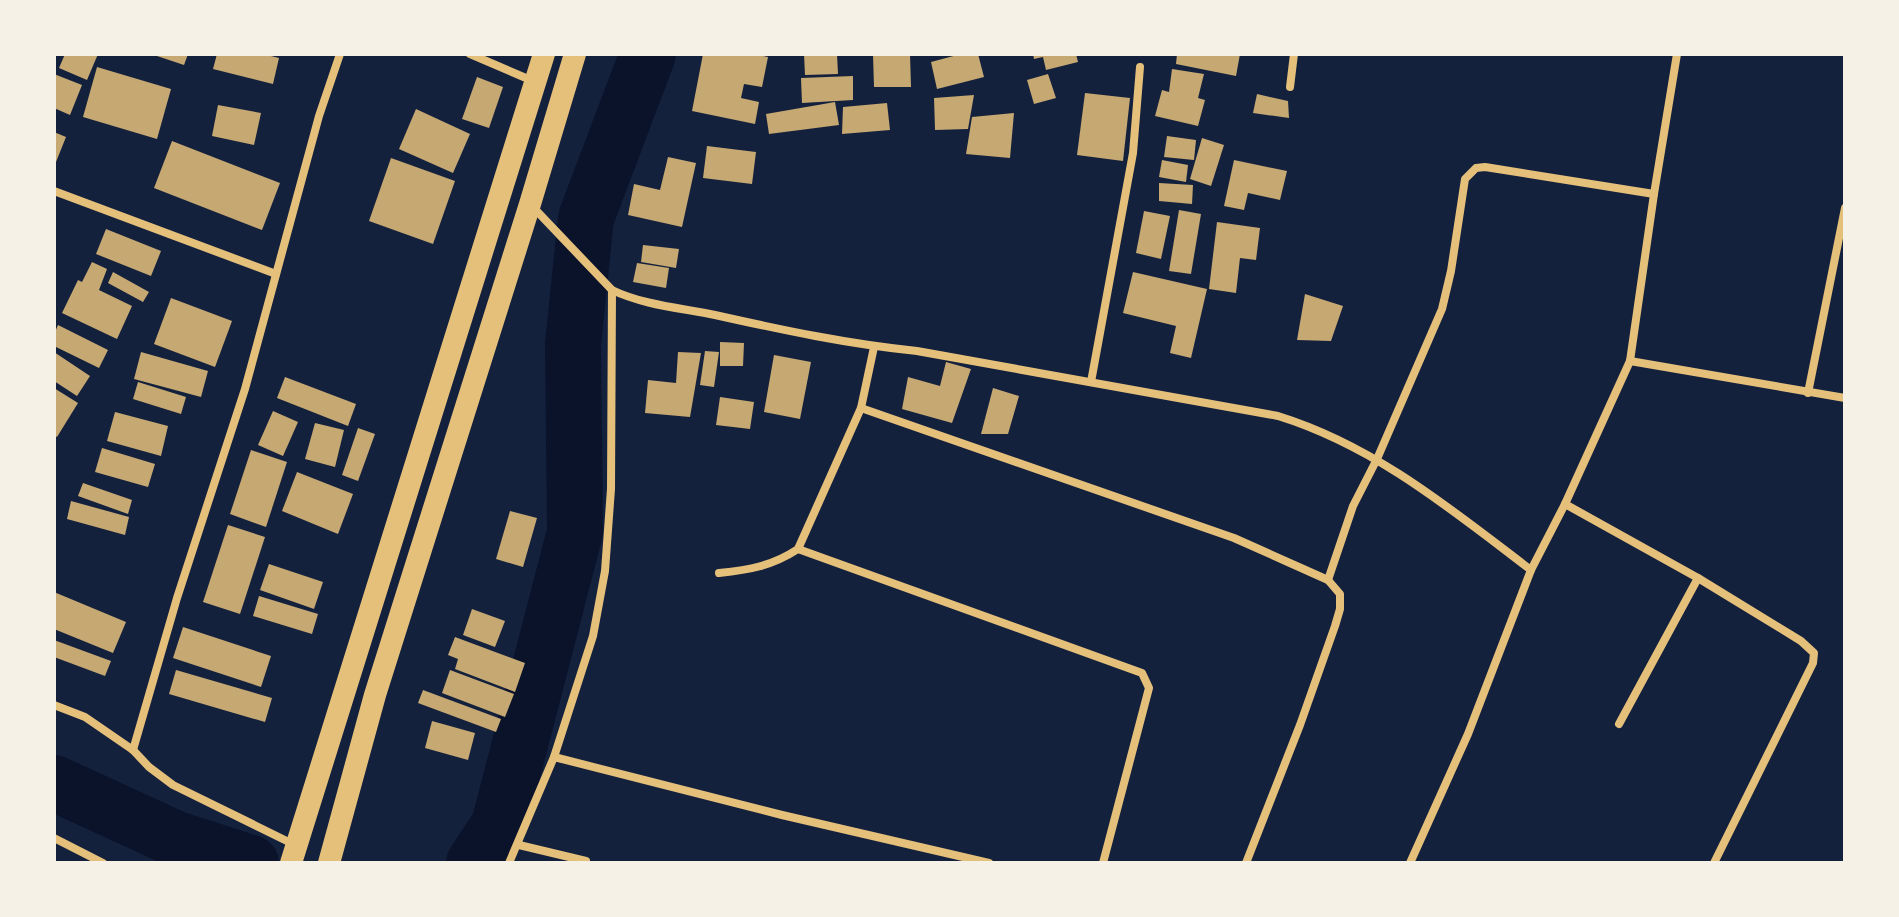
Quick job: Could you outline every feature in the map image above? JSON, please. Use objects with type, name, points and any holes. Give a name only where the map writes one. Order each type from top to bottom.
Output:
[{"type":"highway","points":[[293,856],[544,54]]},
{"type":"highway","points":[[329,862],[375,695],[575,54]]},
{"type":"highway","points":[[346,684],[375,695]]},
{"type":"street","points":[[133,750],[177,598],[245,389],[319,116],[340,54]]},
{"type":"street","points":[[470,54],[534,81]]},
{"type":"street","points":[[1290,87],[1294,54]]},
{"type":"street","points":[[1410,863],[1468,734],[1531,570],[1565,504],[1630,361],[1677,54]]},
{"type":"street","points":[[1091,382],[1133,153],[1140,67]]},
{"type":"street","points":[[1328,580],[1353,506],[1377,459],[1442,309],[1465,179],[1469,173],[1485,167],[1654,194]]},
{"type":"street","points":[[54,191],[276,274]]},
{"type":"street","points":[[530,204],[612,290],[623,295],[688,311],[874,347],[917,351],[1278,416],[1339,438],[1436,497],[1531,570]]},
{"type":"street","points":[[1808,393],[1845,208]]},
{"type":"street","points":[[509,863],[554,757],[593,636],[605,571],[611,489],[612,290]]},
{"type":"street","points":[[719,573],[759,568],[778,562],[798,549],[861,408],[874,347]]},
{"type":"street","points":[[1630,361],[1845,398]]},
{"type":"street","points":[[861,408],[1234,538],[1328,580],[1340,594],[1335,626],[1246,863]]},
{"type":"street","points":[[1565,504],[1698,578],[1801,641],[1814,653],[1813,663],[1714,863]]},
{"type":"street","points":[[798,549],[1142,673],[1149,688],[1103,863]]},
{"type":"street","points":[[1619,724],[1698,578]]},
{"type":"street","points":[[54,705],[85,717],[133,750],[173,785],[293,856]]},
{"type":"street","points":[[554,757],[989,863]]},
{"type":"street","points":[[54,838],[103,863]]},
{"type":"street","points":[[519,845],[586,861]]},
{"type":"building","points":[[65,54],[98,54],[87,80],[59,68]]},
{"type":"building","points":[[151,54],[188,54],[184,65]]},
{"type":"building","points":[[217,54],[263,54],[279,58],[273,84],[213,69]]},
{"type":"building","points":[[703,54],[768,57],[762,87],[744,84],[741,98],[759,102],[755,124],[692,111]]},
{"type":"building","points":[[804,54],[837,54],[838,74],[805,75]]},
{"type":"building","points":[[873,54],[910,54],[911,87],[874,87]]},
{"type":"building","points":[[961,54],[978,54],[984,77],[937,89],[931,62]]},
{"type":"building","points":[[1033,54],[1076,54],[1078,62],[1046,70],[1043,57],[1034,59]]},
{"type":"building","points":[[1177,54],[1240,54],[1236,76],[1176,64]]},
{"type":"building","points":[[97,67],[171,89],[157,139],[83,117]]},
{"type":"building","points":[[1172,69],[1204,74],[1198,98],[1205,100],[1198,126],[1155,116],[1162,90],[1169,92]]},
{"type":"building","points":[[54,74],[82,85],[70,115],[54,108]]},
{"type":"building","points":[[1048,74],[1056,98],[1034,104],[1027,80]]},
{"type":"building","points":[[853,76],[853,100],[802,103],[801,78]]},
{"type":"building","points":[[477,77],[503,87],[489,128],[462,119]]},
{"type":"building","points":[[1085,93],[1130,98],[1123,161],[1077,155]]},
{"type":"building","points":[[1257,94],[1288,101],[1289,118],[1253,113]]},
{"type":"building","points":[[974,95],[968,129],[935,130],[934,98]]},
{"type":"building","points":[[835,102],[839,125],[769,134],[766,114]]},
{"type":"building","points":[[887,103],[890,130],[842,134],[843,107]]},
{"type":"building","points":[[218,105],[261,113],[254,145],[212,136]]},
{"type":"building","points":[[416,109],[470,134],[453,173],[399,149]]},
{"type":"building","points":[[1014,113],[1010,158],[966,154],[972,117]]},
{"type":"building","points":[[54,132],[66,137],[54,167]]},
{"type":"building","points":[[1167,136],[1196,140],[1194,160],[1164,157]]},
{"type":"building","points":[[1202,138],[1224,145],[1211,186],[1190,179]]},
{"type":"building","points":[[172,141],[280,183],[262,230],[154,188]]},
{"type":"building","points":[[707,146],[756,152],[752,184],[703,178]]},
{"type":"building","points":[[668,157],[696,163],[682,227],[628,215],[634,184],[660,190]]},
{"type":"building","points":[[391,158],[455,181],[433,244],[369,221]]},
{"type":"building","points":[[1162,160],[1188,165],[1186,182],[1159,177]]},
{"type":"building","points":[[1234,160],[1287,171],[1280,200],[1248,193],[1244,210],[1224,206]]},
{"type":"building","points":[[1159,183],[1193,185],[1192,204],[1159,201]]},
{"type":"building","points":[[1179,210],[1201,214],[1191,274],[1169,271]]},
{"type":"building","points":[[1144,211],[1170,216],[1161,259],[1136,253]]},
{"type":"building","points":[[1217,222],[1260,228],[1256,260],[1240,258],[1236,293],[1209,289]]},
{"type":"building","points":[[106,229],[161,251],[151,276],[96,254]]},
{"type":"building","points":[[643,245],[679,249],[676,268],[641,262]]},
{"type":"building","points":[[92,262],[107,269],[99,290],[132,306],[117,339],[62,313],[78,280],[82,282]]},
{"type":"building","points":[[637,263],[669,268],[666,288],[633,282]]},
{"type":"building","points":[[113,272],[149,292],[143,302],[108,283]]},
{"type":"building","points":[[1133,272],[1207,289],[1191,358],[1170,353],[1176,326],[1123,313]]},
{"type":"building","points":[[1305,294],[1343,306],[1331,341],[1297,340]]},
{"type":"building","points":[[171,298],[232,321],[215,367],[154,344]]},
{"type":"building","points":[[58,325],[108,350],[99,368],[54,346]]},
{"type":"building","points":[[720,342],[744,343],[743,366],[720,366]]},
{"type":"building","points":[[705,351],[719,352],[714,387],[700,385]]},
{"type":"building","points":[[54,352],[90,376],[77,396],[54,381]]},
{"type":"building","points":[[141,352],[208,371],[201,397],[134,379]]},
{"type":"building","points":[[678,352],[701,353],[690,417],[645,413],[648,380],[676,383]]},
{"type":"building","points":[[774,355],[811,362],[800,419],[764,412]]},
{"type":"building","points":[[946,362],[971,369],[952,423],[902,409],[908,377],[940,386]]},
{"type":"building","points":[[285,377],[356,404],[348,426],[277,398]]},
{"type":"building","points":[[138,382],[186,397],[181,414],[133,399]]},
{"type":"building","points":[[54,388],[78,403],[57,437],[54,435]]},
{"type":"building","points":[[993,388],[1019,396],[1008,434],[981,434]]},
{"type":"building","points":[[720,397],[754,402],[750,429],[716,425]]},
{"type":"building","points":[[273,411],[298,422],[283,456],[258,445]]},
{"type":"building","points":[[115,412],[168,426],[161,456],[107,441]]},
{"type":"building","points":[[315,423],[344,430],[335,467],[305,459]]},
{"type":"building","points":[[358,428],[375,434],[358,481],[342,475]]},
{"type":"building","points":[[102,448],[155,464],[148,487],[95,472]]},
{"type":"building","points":[[251,450],[287,462],[266,527],[230,514]]},
{"type":"building","points":[[297,472],[353,494],[338,534],[282,511]]},
{"type":"building","points":[[83,483],[132,500],[128,514],[78,496]]},
{"type":"building","points":[[71,501],[129,517],[125,535],[67,519]]},
{"type":"building","points":[[510,511],[537,518],[523,567],[496,559]]},
{"type":"building","points":[[228,525],[265,537],[240,614],[203,602]]},
{"type":"building","points":[[269,564],[323,582],[314,609],[260,590]]},
{"type":"building","points":[[54,592],[126,622],[113,653],[54,629]]},
{"type":"building","points":[[259,596],[318,614],[312,634],[253,616]]},
{"type":"building","points":[[472,609],[505,621],[495,647],[463,635]]},
{"type":"building","points":[[183,627],[271,656],[261,687],[173,658]]},
{"type":"building","points":[[455,637],[525,663],[515,692],[455,669],[458,659],[448,655]]},
{"type":"building","points":[[54,640],[111,661],[105,676],[54,657]]},
{"type":"building","points":[[176,670],[272,698],[265,722],[169,694]]},
{"type":"building","points":[[450,670],[514,694],[505,717],[442,693]]},
{"type":"building","points":[[423,690],[501,719],[496,732],[418,703]]},
{"type":"building","points":[[432,721],[475,733],[468,760],[425,748]]},
{"type":"waterway","points":[[474,863],[499,825],[575,532],[573,344],[586,218],[648,54]]},
{"type":"waterway","points":[[54,783],[176,839],[251,863]]}]
